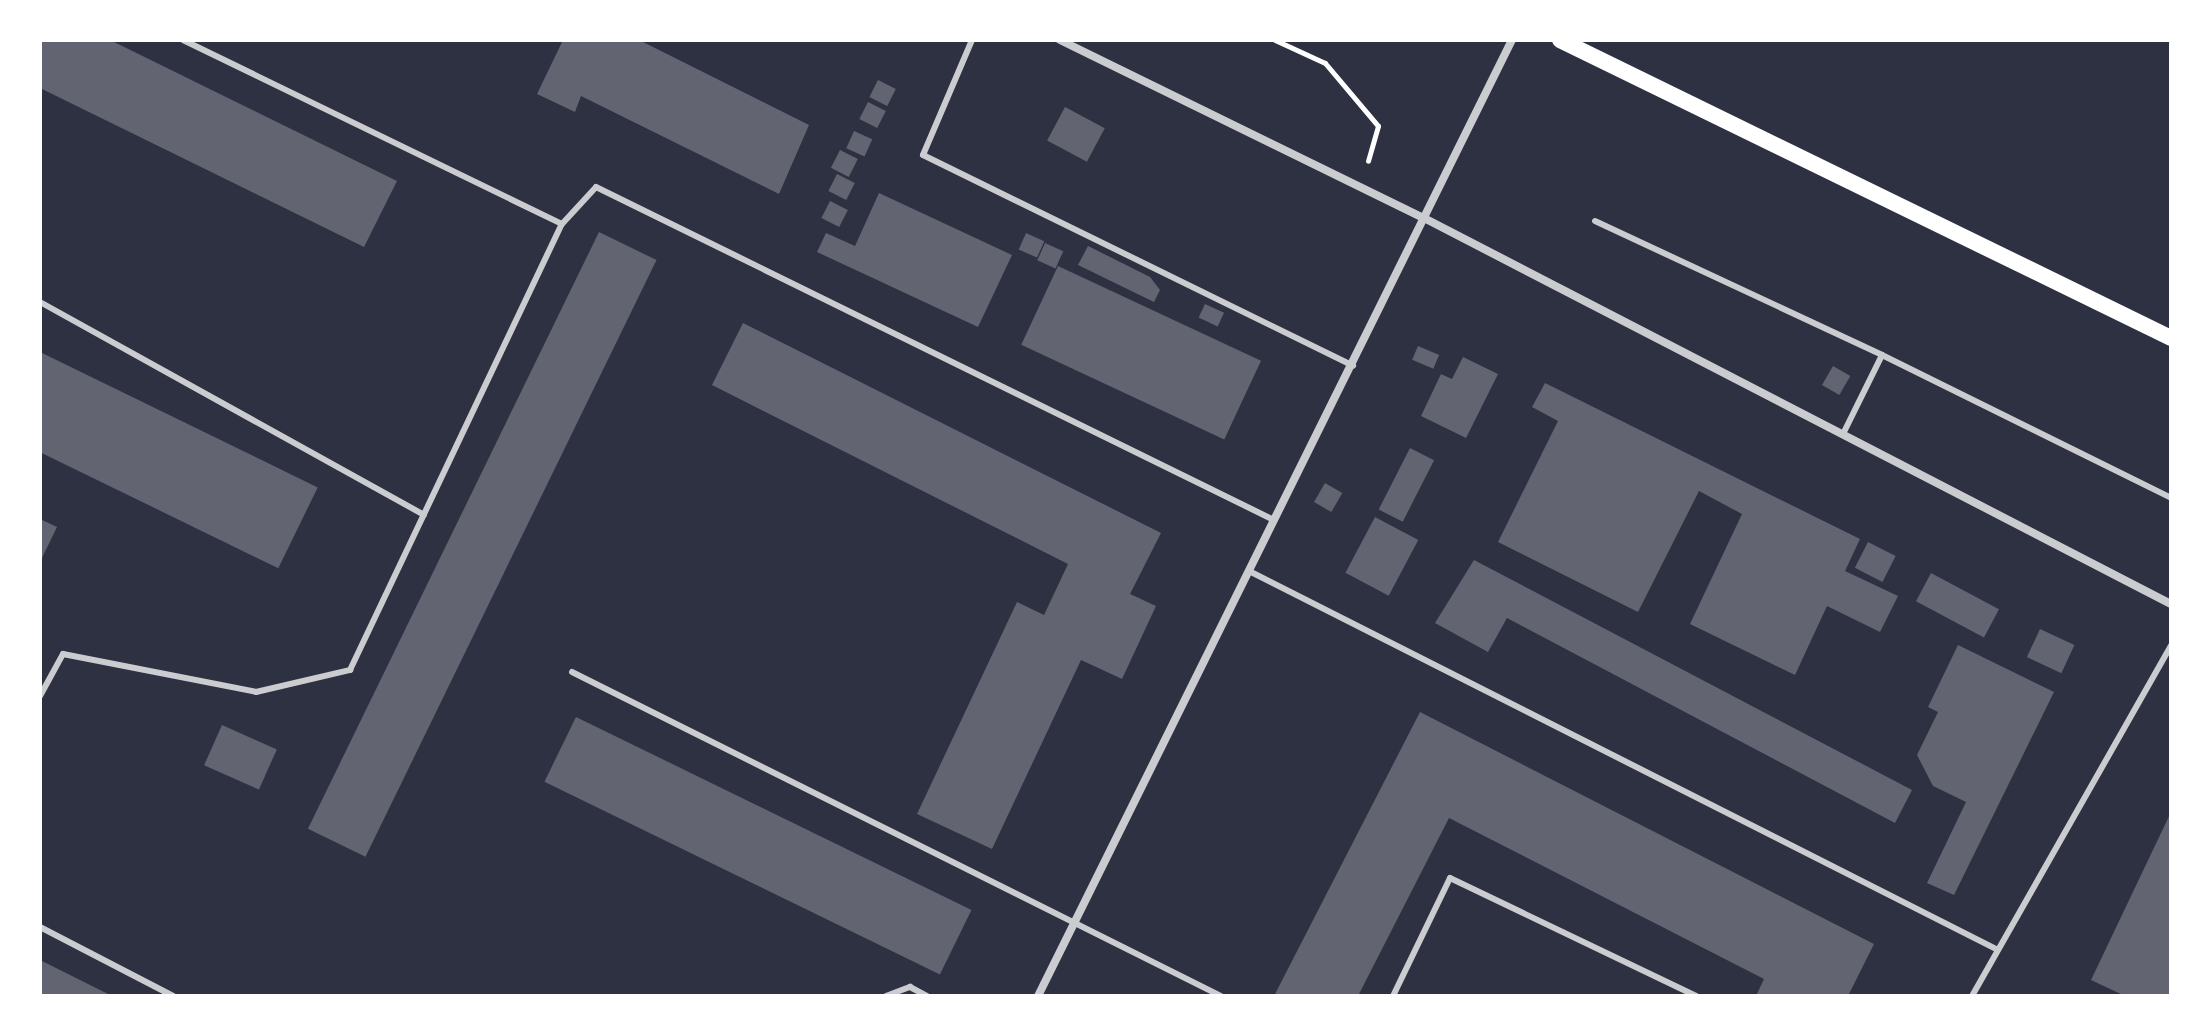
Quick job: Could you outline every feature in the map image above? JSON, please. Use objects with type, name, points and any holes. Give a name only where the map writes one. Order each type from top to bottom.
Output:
[{"type":"main road","points":[[1560,40],[2171,338]]},
{"type":"street","points":[[1060,40],[1424,218],[2171,604]]},
{"type":"street","points":[[1038,996],[1512,40]]},
{"type":"lane","points":[[183,40],[562,224]]},
{"type":"lane","points":[[972,40],[923,155],[1353,366]]},
{"type":"lane","points":[[40,696],[63,654],[256,692],[350,670],[562,224],[596,187],[1274,520]]},
{"type":"lane","points":[[1595,221],[1882,355],[2171,498]]},
{"type":"lane","points":[[40,302],[424,515]]},
{"type":"lane","points":[[1843,434],[1882,355]]},
{"type":"lane","points":[[1249,571],[1996,949]]},
{"type":"lane","points":[[1972,996],[2171,646]]},
{"type":"lane","points":[[572,672],[1221,996]]},
{"type":"lane","points":[[1393,996],[1450,878],[1696,996]]},
{"type":"lane","points":[[40,927],[173,996]]},
{"type":"lane","points":[[886,996],[910,987],[927,996]]},
{"type":"path","points":[[1275,40],[1325,63],[1378,126],[1368,161]]},
{"type":"building","points":[[40,40],[110,40],[397,181],[364,247],[40,88]]},
{"type":"building","points":[[563,40],[639,40],[809,125],[779,194],[581,96],[575,112],[537,94]]},
{"type":"building","points":[[878,80],[896,89],[887,106],[869,97]]},
{"type":"building","points":[[868,102],[886,111],[877,128],[859,119]]},
{"type":"building","points":[[1065,107],[1105,128],[1087,162],[1047,141]]},
{"type":"building","points":[[854,131],[872,139],[865,156],[846,148]]},
{"type":"building","points":[[840,150],[858,159],[849,177],[831,168]]},
{"type":"building","points":[[837,174],[855,183],[846,200],[828,191]]},
{"type":"building","points":[[879,193],[1012,255],[978,327],[817,252],[826,233],[855,246]]},
{"type":"building","points":[[830,201],[848,210],[839,227],[821,218]]},
{"type":"building","points":[[599,232],[657,260],[365,857],[308,829]]},
{"type":"building","points":[[1026,233],[1044,241],[1037,258],[1019,249]]},
{"type":"building","points":[[1045,243],[1063,251],[1056,268],[1037,260]]},
{"type":"building","points":[[1088,246],[1150,277],[1160,290],[1154,302],[1078,265]]},
{"type":"building","points":[[1058,266],[1261,361],[1224,440],[1021,345]]},
{"type":"building","points":[[1205,304],[1224,313],[1218,326],[1199,318]]},
{"type":"building","points":[[743,323],[1161,533],[1130,594],[1156,606],[1122,679],[1081,660],[992,849],[917,814],[1017,602],[1044,615],[1068,564],[712,385]]},
{"type":"building","points":[[1418,346],[1439,355],[1433,369],[1412,360]]},
{"type":"building","points":[[40,352],[318,487],[278,568],[40,452]]},
{"type":"building","points":[[1463,357],[1498,374],[1466,438],[1421,416],[1441,374],[1452,379]]},
{"type":"building","points":[[1833,366],[1850,376],[1839,395],[1822,385]]},
{"type":"building","points":[[1545,383],[1860,539],[1845,571],[1898,596],[1880,632],[1827,606],[1795,675],[1690,624],[1742,514],[1699,491],[1638,612],[1498,542],[1558,421],[1532,407]]},
{"type":"building","points":[[1410,448],[1434,460],[1403,522],[1379,509]]},
{"type":"building","points":[[1325,483],[1342,493],[1331,512],[1314,502]]},
{"type":"building","points":[[1375,517],[1418,540],[1389,596],[1345,573]]},
{"type":"building","points":[[40,519],[57,527],[40,562]]},
{"type":"building","points":[[1868,542],[1896,556],[1882,582],[1855,568]]},
{"type":"building","points":[[1474,560],[1912,790],[1895,823],[1507,618],[1488,652],[1435,623]]},
{"type":"building","points":[[1931,573],[1999,609],[1984,637],[1916,601]]},
{"type":"building","points":[[2040,629],[2074,645],[2061,673],[2027,657]]},
{"type":"building","points":[[1958,645],[2054,692],[1954,895],[1927,883],[1966,802],[1933,786],[1917,755],[1938,712],[1928,707]]},
{"type":"building","points":[[1420,712],[1874,944],[1848,996],[1756,996],[1764,979],[1449,818],[1358,996],[1274,996]]},
{"type":"building","points":[[576,717],[971,910],[940,975],[544,782]]},
{"type":"building","points":[[222,725],[277,749],[259,790],[204,765]]},
{"type":"building","points":[[2171,812],[2171,996],[2125,996],[2091,980]]},
{"type":"building","points":[[40,960],[112,996],[40,996]]}]
